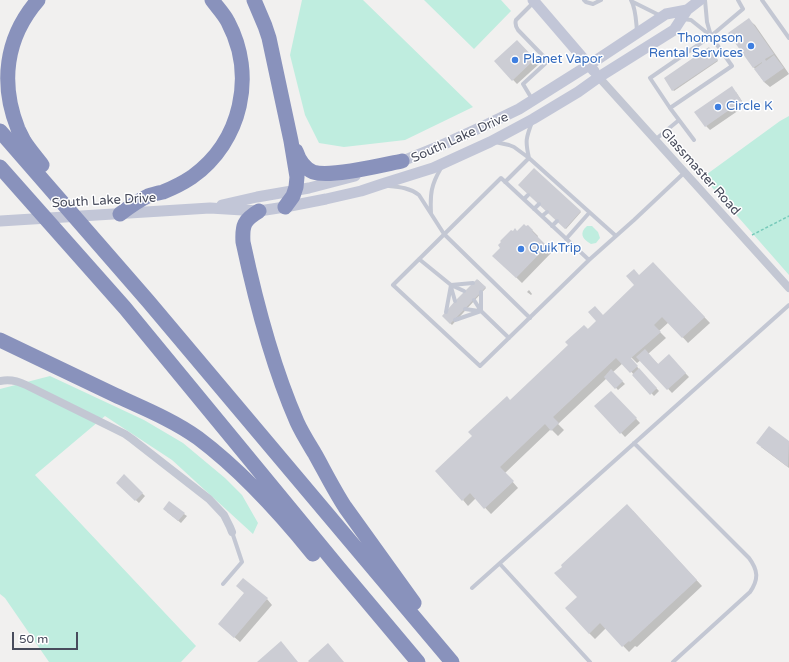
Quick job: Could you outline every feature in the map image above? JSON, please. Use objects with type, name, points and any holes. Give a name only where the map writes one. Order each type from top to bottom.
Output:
[{"type":"highway","points":[[38,0],[20,24],[12,43],[6,76],[9,106],[14,121],[24,140],[101,247]]},
{"type":"highway","points":[[120,214],[148,196],[178,186],[201,170],[215,156],[229,135],[235,121],[242,96],[243,80],[241,63],[234,35],[228,22],[212,0]]},
{"type":"highway","points":[[254,0],[269,38],[291,141],[297,177],[295,191],[285,207]]},
{"type":"highway","points":[[0,131],[202,364],[452,662]]},
{"type":"highway","points":[[291,141],[303,165],[314,172],[321,173],[348,171],[402,162]]},
{"type":"highway","points":[[0,167],[125,308],[338,568],[418,662]]},
{"type":"highway","points":[[258,211],[248,219],[243,226],[243,242],[274,364],[298,424],[345,507],[457,662]]},
{"type":"highway","points":[[0,340],[158,415],[197,438],[257,490],[321,563],[413,662]]},
{"type":"main road","name":"South Lake Drive","points":[[210,208],[256,197],[295,191],[352,177],[402,162],[519,109],[533,100],[674,30],[684,14],[700,0]]},
{"type":"main road","points":[[534,1],[594,71]]},
{"type":"main road","name":"South Lake Drive","points":[[1,221],[210,208],[258,211],[285,207],[354,192],[382,184],[433,168],[490,142],[533,119],[578,92],[594,71],[638,32],[666,14],[684,14]]},
{"type":"street","name":"Glassmaster Road","points":[[594,71],[789,288]]},
{"type":"street","points":[[0,381],[13,380],[26,384],[125,434],[209,499],[224,515],[232,532]]},
{"type":"lane","points":[[584,0],[593,4],[601,0]]},
{"type":"lane","points":[[705,0],[707,22],[711,36]]},
{"type":"lane","points":[[694,140],[650,78],[711,36],[743,9],[738,0]]},
{"type":"lane","points":[[762,0],[789,38]]},
{"type":"lane","points":[[533,100],[522,84],[548,61],[518,30],[516,20],[534,1]]},
{"type":"lane","points":[[632,1],[662,16]]},
{"type":"lane","points":[[632,1],[638,32]]},
{"type":"lane","points":[[670,108],[732,66],[711,36],[684,14]]},
{"type":"lane","points":[[529,158],[526,140],[533,119]]},
{"type":"lane","points":[[656,140],[679,120]]},
{"type":"lane","points":[[490,142],[514,147],[529,158],[556,186],[616,236]]},
{"type":"lane","points":[[505,182],[529,158]]},
{"type":"lane","points":[[431,213],[431,191],[433,184],[440,168],[447,161]]},
{"type":"lane","points":[[588,260],[501,178],[393,285],[480,366],[588,260],[685,172]]},
{"type":"lane","points":[[382,184],[414,191],[422,199],[444,234],[530,318]]},
{"type":"lane","points":[[524,199],[528,195]]},
{"type":"lane","points":[[534,209],[539,204]]},
{"type":"lane","points":[[542,216],[547,212]]},
{"type":"lane","points":[[566,239],[589,213]]},
{"type":"lane","points":[[552,226],[557,221]]},
{"type":"lane","points":[[419,259],[451,285],[464,291]]},
{"type":"lane","points":[[451,285],[473,283]]},
{"type":"lane","points":[[451,285],[455,301]]},
{"type":"lane","points":[[446,312],[451,285]]},
{"type":"lane","points":[[481,292],[481,311]]},
{"type":"lane","points":[[474,300],[481,311],[509,338]]},
{"type":"lane","points":[[472,588],[789,305]]},
{"type":"lane","points":[[465,309],[481,311]]},
{"type":"lane","points":[[455,320],[481,311]]},
{"type":"lane","points":[[634,444],[749,558],[756,571],[756,579],[750,592],[673,662]]},
{"type":"lane","points":[[223,584],[242,562],[232,532]]},
{"type":"lane","points":[[500,564],[590,662]]},
{"type":"path","points":[[744,239],[789,216]]},
{"type":"green space","points":[[302,0],[363,0],[473,107],[405,140],[344,147],[319,143],[305,115],[290,55]]},
{"type":"green space","points":[[424,0],[501,0],[511,11],[474,49]]},
{"type":"green space","points":[[789,116],[789,275],[703,177]]},
{"type":"green space","points":[[587,226],[592,226],[598,232],[600,238],[596,243],[591,244],[585,240],[582,233]]},
{"type":"green space","points":[[50,376],[144,420],[183,443],[225,478],[242,495],[258,523],[253,534],[172,460],[105,416],[35,475],[196,646],[181,662],[49,662],[5,598],[0,594],[0,389]]},
{"type":"building","points":[[749,18],[774,54],[765,59],[766,61],[774,55],[784,68],[764,82],[754,69],[762,62],[753,68],[728,33]]},
{"type":"building","name":"Planet Vapor","points":[[517,40],[535,59],[512,81],[494,61]]},
{"type":"building","points":[[709,47],[718,60],[672,91],[664,78]]},
{"type":"building","name":"Circle K","points":[[732,86],[742,101],[705,127],[694,112]]},
{"type":"building","points":[[534,168],[581,211],[565,229],[518,185]]},
{"type":"building","points":[[524,224],[526,226],[528,225],[547,246],[516,278],[492,256],[500,248],[498,245],[501,242],[500,241],[511,230],[513,231],[515,228],[517,231]]},
{"type":"building","points":[[653,262],[705,317],[682,338],[662,317],[654,325],[661,332],[631,358],[638,366],[630,373],[616,358],[553,417],[559,423],[551,431],[545,424],[500,467],[514,481],[484,509],[470,493],[462,501],[435,471],[472,436],[468,432],[507,396],[510,400],[568,345],[565,342],[584,325],[588,329],[596,321],[588,312],[595,306],[603,315],[634,285],[626,276],[634,269],[639,275]]},
{"type":"building","points":[[477,279],[486,287],[450,324],[442,316]]},
{"type":"building","points":[[645,349],[658,364],[669,354],[686,373],[667,390],[636,357]]},
{"type":"building","points":[[639,368],[657,388],[650,395],[632,375]]},
{"type":"building","points":[[611,369],[623,381],[615,389],[604,377]]},
{"type":"building","points":[[611,391],[637,418],[620,434],[594,406]]},
{"type":"building","points":[[769,426],[789,441],[788,467],[756,443]]},
{"type":"building","points":[[124,474],[143,493],[135,501],[116,483]]},
{"type":"building","points":[[169,501],[185,513],[178,521],[163,509]]},
{"type":"building","points":[[627,504],[697,580],[630,642],[629,641],[622,647],[600,623],[589,634],[565,608],[577,597],[554,573]]},
{"type":"building","points":[[243,578],[268,598],[234,638],[218,624],[244,593],[236,586]]},
{"type":"building","points":[[281,641],[298,662],[257,662]]},
{"type":"building","points":[[328,643],[344,662],[308,661]]},
{"type":"place","name":"Thompson Rental Services","points":[[751,46]]},
{"type":"place","name":"Planet Vapor","points":[[515,60]]},
{"type":"place","name":"Circle K","points":[[718,107]]},
{"type":"place","name":"QuikTrip","points":[[521,249]]}]
